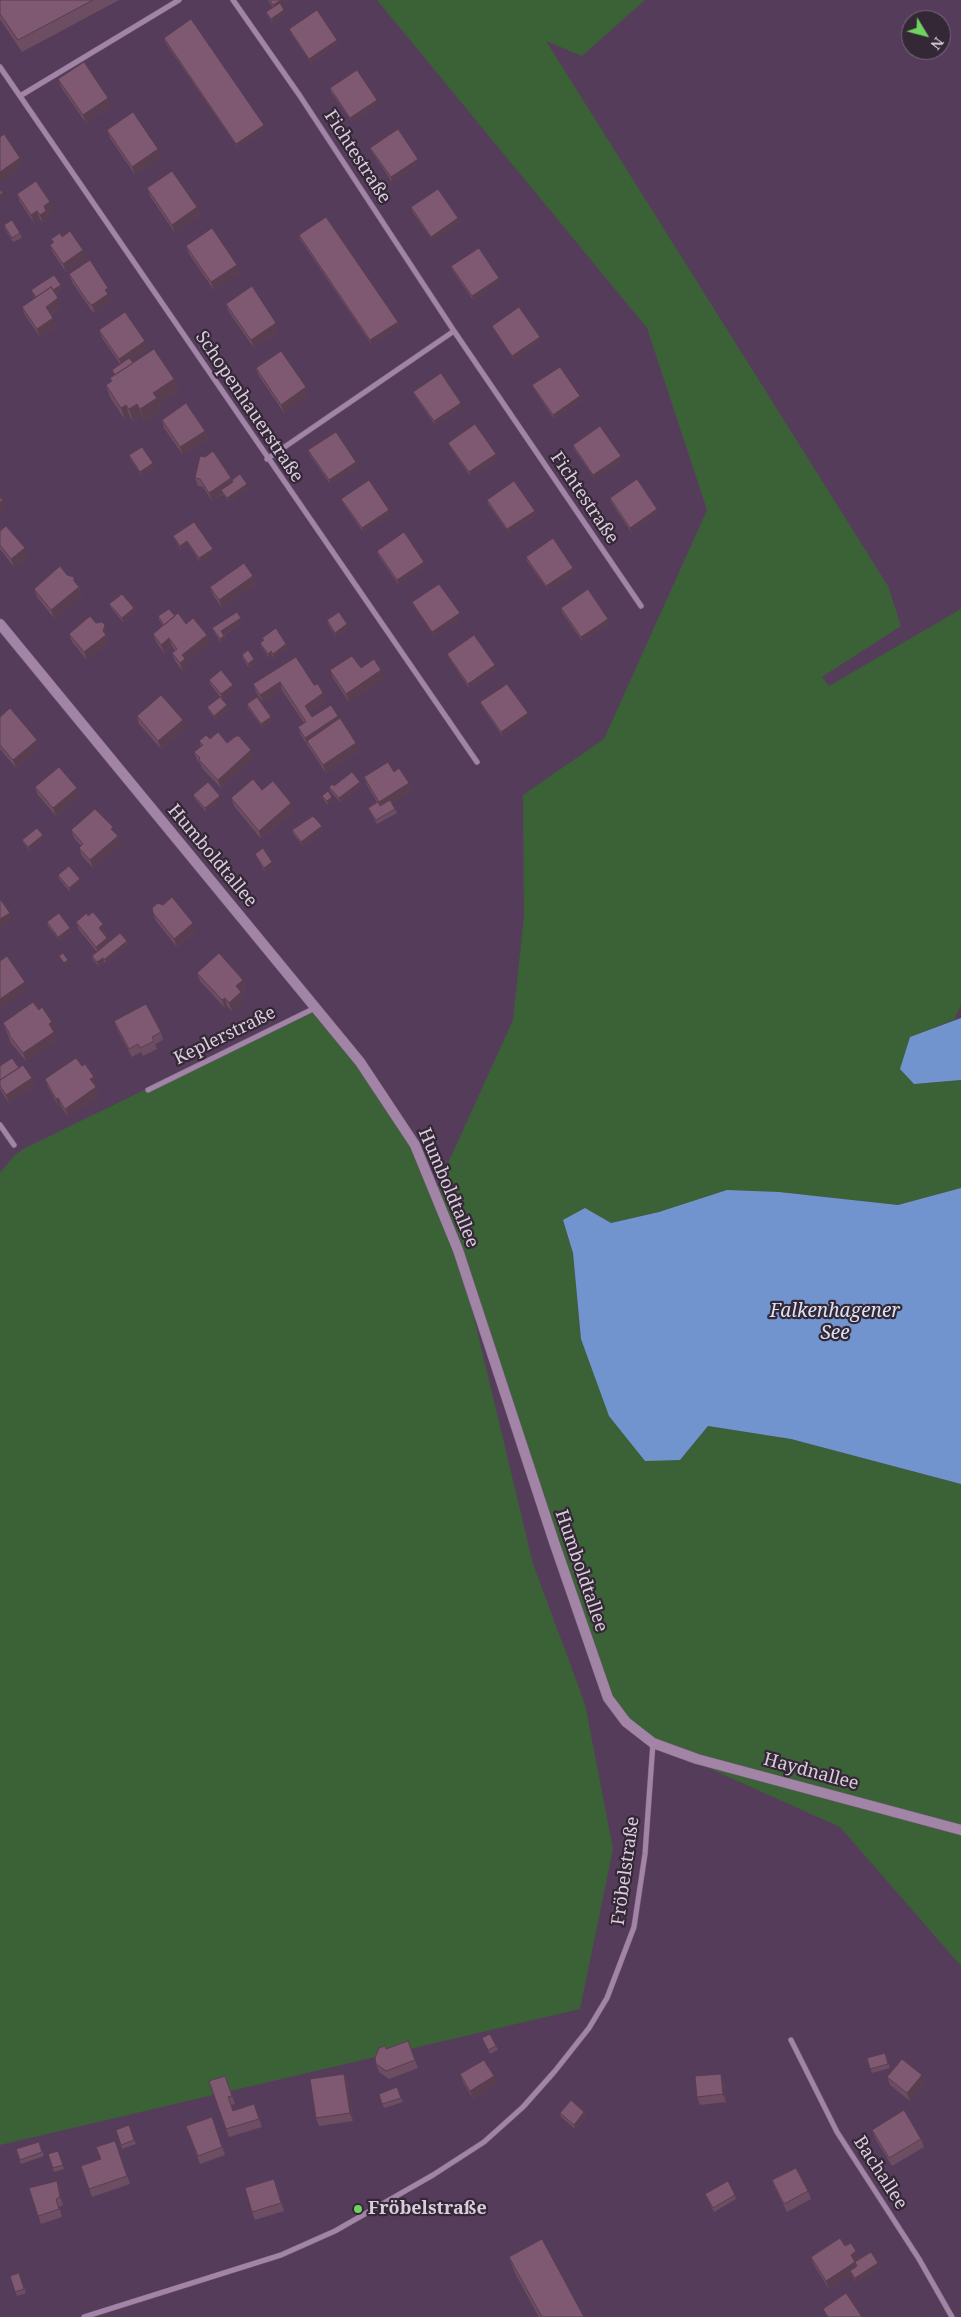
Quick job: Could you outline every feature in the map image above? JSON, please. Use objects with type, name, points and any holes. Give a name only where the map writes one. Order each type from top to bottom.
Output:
[{"type":"street","points":[[20,96],[179,0]]},
{"type":"street","name":"Fichtestraße","points":[[233,0],[291,81],[454,331],[641,606]]},
{"type":"street","name":"Schopenhauerstraße","points":[[0,66],[477,762]]},
{"type":"street","points":[[267,458],[454,331]]},
{"type":"street","name":"Humboldtallee","points":[[0,624],[360,1062],[415,1145],[458,1250],[554,1542],[608,1698],[626,1722],[653,1743]]},
{"type":"street","name":"Keplerstraße","points":[[148,1090],[315,1007]]},
{"type":"street","points":[[0,1125],[14,1145]]},
{"type":"street","name":"Haydnallee","points":[[653,1743],[697,1758],[961,1830]]},
{"type":"street","name":"Fröbelstraße","points":[[84,2317],[281,2255],[335,2232],[433,2175],[484,2142],[523,2107],[589,2028],[607,1998],[634,1927],[645,1854],[653,1743]]},
{"type":"street","name":"Bachallee","points":[[791,2040],[837,2132],[919,2259],[952,2317]]},
{"type":"green space","points":[[377,0],[645,0],[582,56],[546,41],[888,586],[901,626],[822,677],[829,686],[961,609],[961,1005],[954,1020],[910,1037],[901,1069],[914,1084],[961,1080],[961,1188],[898,1205],[779,1192],[659,1212],[611,1223],[563,1220],[573,1253],[581,1339],[680,1460],[708,1426],[791,1439],[961,1484],[961,1966],[840,1827],[653,1743],[608,1698],[460,1259],[533,1564],[585,1704],[613,1849],[580,2009],[0,2145],[0,1173],[13,1157],[23,1149],[315,1007],[387,1100],[435,1192],[513,1020],[524,915],[523,795],[604,739],[707,510],[647,328]]},
{"type":"water","points":[[961,1018],[961,1080],[914,1084],[900,1069],[910,1037]]},
{"type":"water","name":"Falkenhagener See","points":[[961,1188],[961,1484],[791,1439],[708,1426],[680,1460],[645,1461],[609,1416],[581,1339],[573,1253],[563,1220],[585,1208],[611,1223],[659,1212],[727,1190],[779,1192],[898,1205]]},
{"type":"building","points":[[0,0],[93,0],[18,40],[0,14]]},
{"type":"building","points":[[270,0],[281,0],[273,5]]},
{"type":"building","points":[[280,3],[284,10],[271,19],[266,12]]},
{"type":"building","points":[[317,10],[337,40],[309,59],[289,29]]},
{"type":"building","points":[[191,19],[264,125],[236,144],[164,38]]},
{"type":"building","points":[[84,62],[108,98],[83,115],[58,79]]},
{"type":"building","points":[[357,70],[377,100],[350,118],[330,88]]},
{"type":"building","points":[[133,112],[158,149],[132,167],[107,130]]},
{"type":"building","points":[[398,129],[418,159],[391,177],[370,148]]},
{"type":"building","points":[[4,134],[20,158],[0,172],[0,137]]},
{"type":"building","points":[[172,171],[197,207],[172,225],[147,188]]},
{"type":"building","points":[[36,181],[50,202],[44,206],[46,211],[40,215],[37,211],[31,215],[17,194]]},
{"type":"building","points":[[438,189],[458,218],[431,237],[411,207]]},
{"type":"building","points":[[326,217],[398,322],[370,340],[299,235]]},
{"type":"building","points":[[12,220],[20,233],[12,238],[4,225]]},
{"type":"building","points":[[212,228],[237,265],[211,282],[186,246]]},
{"type":"building","points":[[70,231],[83,250],[63,264],[50,245],[54,242],[51,239],[60,233],[62,237]]},
{"type":"building","points":[[479,248],[499,278],[472,296],[451,266]]},
{"type":"building","points":[[90,260],[108,288],[105,290],[108,294],[92,305],[69,274]]},
{"type":"building","points":[[54,275],[61,285],[53,290],[51,287],[36,297],[31,290]]},
{"type":"building","points":[[252,286],[276,323],[251,340],[226,304]]},
{"type":"building","points":[[51,287],[58,298],[46,307],[53,318],[37,329],[22,307]]},
{"type":"building","points":[[519,307],[540,337],[512,356],[492,326]]},
{"type":"building","points":[[125,312],[145,341],[119,359],[99,330]]},
{"type":"building","points":[[154,349],[174,379],[153,393],[157,398],[140,409],[137,404],[129,409],[126,405],[121,408],[106,385],[112,381],[110,378]]},
{"type":"building","points":[[281,351],[306,387],[281,405],[256,368]]},
{"type":"building","points":[[129,358],[133,363],[115,375],[112,370]]},
{"type":"building","points":[[560,367],[580,396],[553,415],[532,385]]},
{"type":"building","points":[[441,373],[461,403],[434,421],[413,392]]},
{"type":"building","points":[[186,403],[205,431],[180,447],[162,420]]},
{"type":"building","points":[[475,424],[496,454],[469,472],[448,443]]},
{"type":"building","points":[[600,426],[621,456],[593,475],[573,445]]},
{"type":"building","points":[[336,432],[356,462],[329,480],[308,450]]},
{"type":"building","points":[[142,447],[153,463],[140,472],[129,455]]},
{"type":"building","points":[[213,451],[231,478],[209,493],[200,479],[195,478],[200,456],[205,457]]},
{"type":"building","points":[[240,474],[247,484],[227,498],[221,490],[233,482],[232,480]]},
{"type":"building","points":[[637,479],[657,509],[630,528],[610,498]]},
{"type":"building","points":[[369,480],[389,510],[362,528],[341,499]]},
{"type":"building","points":[[514,481],[535,511],[507,529],[487,500]]},
{"type":"building","points":[[194,522],[213,549],[199,558],[187,541],[180,546],[173,536]]},
{"type":"building","points":[[6,526],[25,548],[11,559],[0,545],[0,531]]},
{"type":"building","points":[[404,532],[424,562],[397,580],[377,551]]},
{"type":"building","points":[[553,538],[573,568],[546,586],[526,557]]},
{"type":"building","points":[[244,563],[253,576],[219,600],[210,587]]},
{"type":"building","points":[[60,566],[67,575],[74,577],[74,581],[79,587],[51,610],[34,589]]},
{"type":"building","points":[[439,584],[460,613],[432,632],[412,602]]},
{"type":"building","points":[[588,589],[608,619],[581,637],[561,608]]},
{"type":"building","points":[[122,594],[134,608],[122,618],[109,604]]},
{"type":"building","points":[[169,609],[175,616],[164,625],[158,616]]},
{"type":"building","points":[[237,612],[241,618],[221,631],[224,636],[220,639],[212,628]]},
{"type":"building","points":[[339,612],[347,624],[335,633],[327,620]]},
{"type":"building","points":[[178,613],[186,624],[193,618],[207,635],[182,655],[185,659],[180,663],[172,653],[177,649],[169,638],[161,645],[153,634]]},
{"type":"building","points":[[90,616],[96,623],[102,622],[105,625],[103,631],[106,635],[84,652],[69,634]]},
{"type":"building","points":[[276,628],[286,644],[273,654],[271,651],[268,654],[260,643],[264,640],[262,638]]},
{"type":"building","points":[[474,635],[495,665],[468,684],[447,654]]},
{"type":"building","points":[[248,650],[254,659],[248,664],[242,655]]},
{"type":"building","points":[[352,656],[361,668],[374,659],[381,670],[346,694],[330,670]]},
{"type":"building","points":[[296,657],[314,685],[318,684],[323,693],[305,706],[312,717],[331,705],[338,716],[305,738],[298,727],[306,722],[280,682],[260,695],[253,684]]},
{"type":"building","points":[[221,670],[233,685],[221,694],[209,680]]},
{"type":"building","points":[[507,684],[528,713],[501,732],[480,702]]},
{"type":"building","points":[[161,695],[183,720],[158,741],[137,716]]},
{"type":"building","points":[[220,697],[227,705],[214,716],[207,707]]},
{"type":"building","points":[[257,697],[271,717],[261,724],[247,704]]},
{"type":"building","points":[[10,708],[37,740],[13,760],[0,745],[0,717]]},
{"type":"building","points":[[340,718],[356,743],[323,765],[307,741]]},
{"type":"building","points":[[218,732],[227,743],[236,736],[239,736],[251,750],[218,780],[194,752],[203,745],[199,741],[206,735],[210,739]]},
{"type":"building","points":[[388,762],[394,772],[399,768],[409,783],[379,802],[364,777]]},
{"type":"building","points":[[59,767],[77,788],[53,808],[35,787]]},
{"type":"building","points":[[352,772],[360,782],[339,798],[329,787],[333,784],[334,786]]},
{"type":"building","points":[[253,779],[262,790],[273,781],[291,803],[259,831],[231,798]]},
{"type":"building","points":[[208,782],[220,796],[205,808],[193,795]]},
{"type":"building","points":[[328,791],[332,797],[327,801],[322,796]]},
{"type":"building","points":[[390,800],[395,809],[376,820],[368,808],[378,802],[380,806]]},
{"type":"building","points":[[95,809],[113,827],[111,829],[118,836],[90,860],[79,848],[83,844],[71,830]]},
{"type":"building","points":[[313,816],[322,826],[301,842],[292,830]]},
{"type":"building","points":[[37,828],[43,835],[28,847],[22,840]]},
{"type":"building","points":[[263,848],[272,862],[264,868],[255,854]]},
{"type":"building","points":[[69,866],[80,879],[69,888],[58,875]]},
{"type":"building","points":[[172,897],[193,923],[174,939],[153,913],[152,908],[158,903],[163,905]]},
{"type":"building","points":[[0,899],[10,913],[0,919]]},
{"type":"building","points":[[93,912],[103,924],[99,928],[107,938],[96,947],[76,922],[87,913],[88,916]]},
{"type":"building","points":[[59,913],[70,928],[58,937],[47,922]]},
{"type":"building","points":[[120,933],[127,941],[105,959],[103,958],[97,962],[92,956]]},
{"type":"building","points":[[63,953],[68,960],[64,963],[59,956]]},
{"type":"building","points":[[219,953],[243,980],[236,986],[241,992],[229,1003],[225,998],[222,1000],[197,973]]},
{"type":"building","points":[[7,956],[25,982],[0,999],[0,961]]},
{"type":"building","points":[[33,1002],[39,1010],[42,1007],[52,1022],[49,1024],[54,1032],[23,1053],[9,1035],[3,1023]]},
{"type":"building","points":[[146,1004],[161,1032],[152,1037],[154,1041],[140,1048],[138,1044],[129,1049],[114,1021]]},
{"type":"building","points":[[12,1058],[19,1068],[0,1080],[0,1066]]},
{"type":"building","points":[[76,1058],[82,1066],[85,1064],[94,1077],[90,1079],[96,1087],[65,1109],[58,1098],[56,1099],[45,1079]]},
{"type":"building","points":[[23,1065],[32,1078],[6,1095],[0,1086],[0,1080]]},
{"type":"building","points":[[490,2034],[496,2046],[488,2050],[482,2038]]},
{"type":"building","points":[[408,2041],[415,2060],[386,2071],[376,2064],[375,2058],[379,2048],[385,2046],[386,2049]]},
{"type":"building","points":[[885,2053],[888,2064],[870,2069],[867,2058]]},
{"type":"building","points":[[902,2059],[922,2075],[907,2093],[887,2077]]},
{"type":"building","points":[[484,2060],[494,2076],[470,2091],[460,2074]]},
{"type":"building","points":[[344,2074],[350,2113],[316,2118],[310,2079]]},
{"type":"building","points":[[721,2074],[723,2094],[697,2097],[695,2076]]},
{"type":"building","points":[[225,2076],[232,2096],[228,2097],[233,2111],[254,2104],[259,2119],[226,2129],[209,2081]]},
{"type":"building","points":[[397,2087],[401,2098],[382,2104],[379,2094]]},
{"type":"building","points":[[571,2100],[584,2112],[574,2125],[560,2113]]},
{"type":"building","points":[[904,2110],[921,2139],[889,2158],[872,2130]]},
{"type":"building","points":[[212,2117],[222,2147],[198,2156],[186,2126]]},
{"type":"building","points":[[129,2125],[134,2140],[121,2145],[116,2130]]},
{"type":"building","points":[[115,2141],[127,2176],[89,2189],[81,2166],[101,2159],[96,2147]]},
{"type":"building","points":[[39,2142],[42,2152],[20,2160],[16,2149]]},
{"type":"building","points":[[58,2151],[63,2165],[53,2168],[48,2154]]},
{"type":"building","points":[[796,2168],[808,2191],[784,2204],[772,2180]]},
{"type":"building","points":[[274,2179],[281,2203],[252,2212],[245,2188]]},
{"type":"building","points":[[57,2181],[60,2197],[56,2199],[59,2209],[38,2216],[29,2188]]},
{"type":"building","points":[[728,2181],[735,2195],[713,2208],[705,2194]]},
{"type":"building","points":[[840,2238],[845,2246],[851,2243],[856,2251],[851,2255],[855,2262],[826,2281],[811,2257]]},
{"type":"building","points":[[542,2239],[584,2317],[542,2317],[509,2257]]},
{"type":"building","points":[[871,2252],[878,2263],[855,2278],[850,2271],[857,2266],[855,2262]]},
{"type":"building","points":[[19,2273],[24,2289],[15,2292],[10,2276]]},
{"type":"building","points":[[846,2293],[862,2317],[828,2317],[823,2309]]},
{"type":"place","name":"Fröbelstraße","points":[[358,2209]]}]
